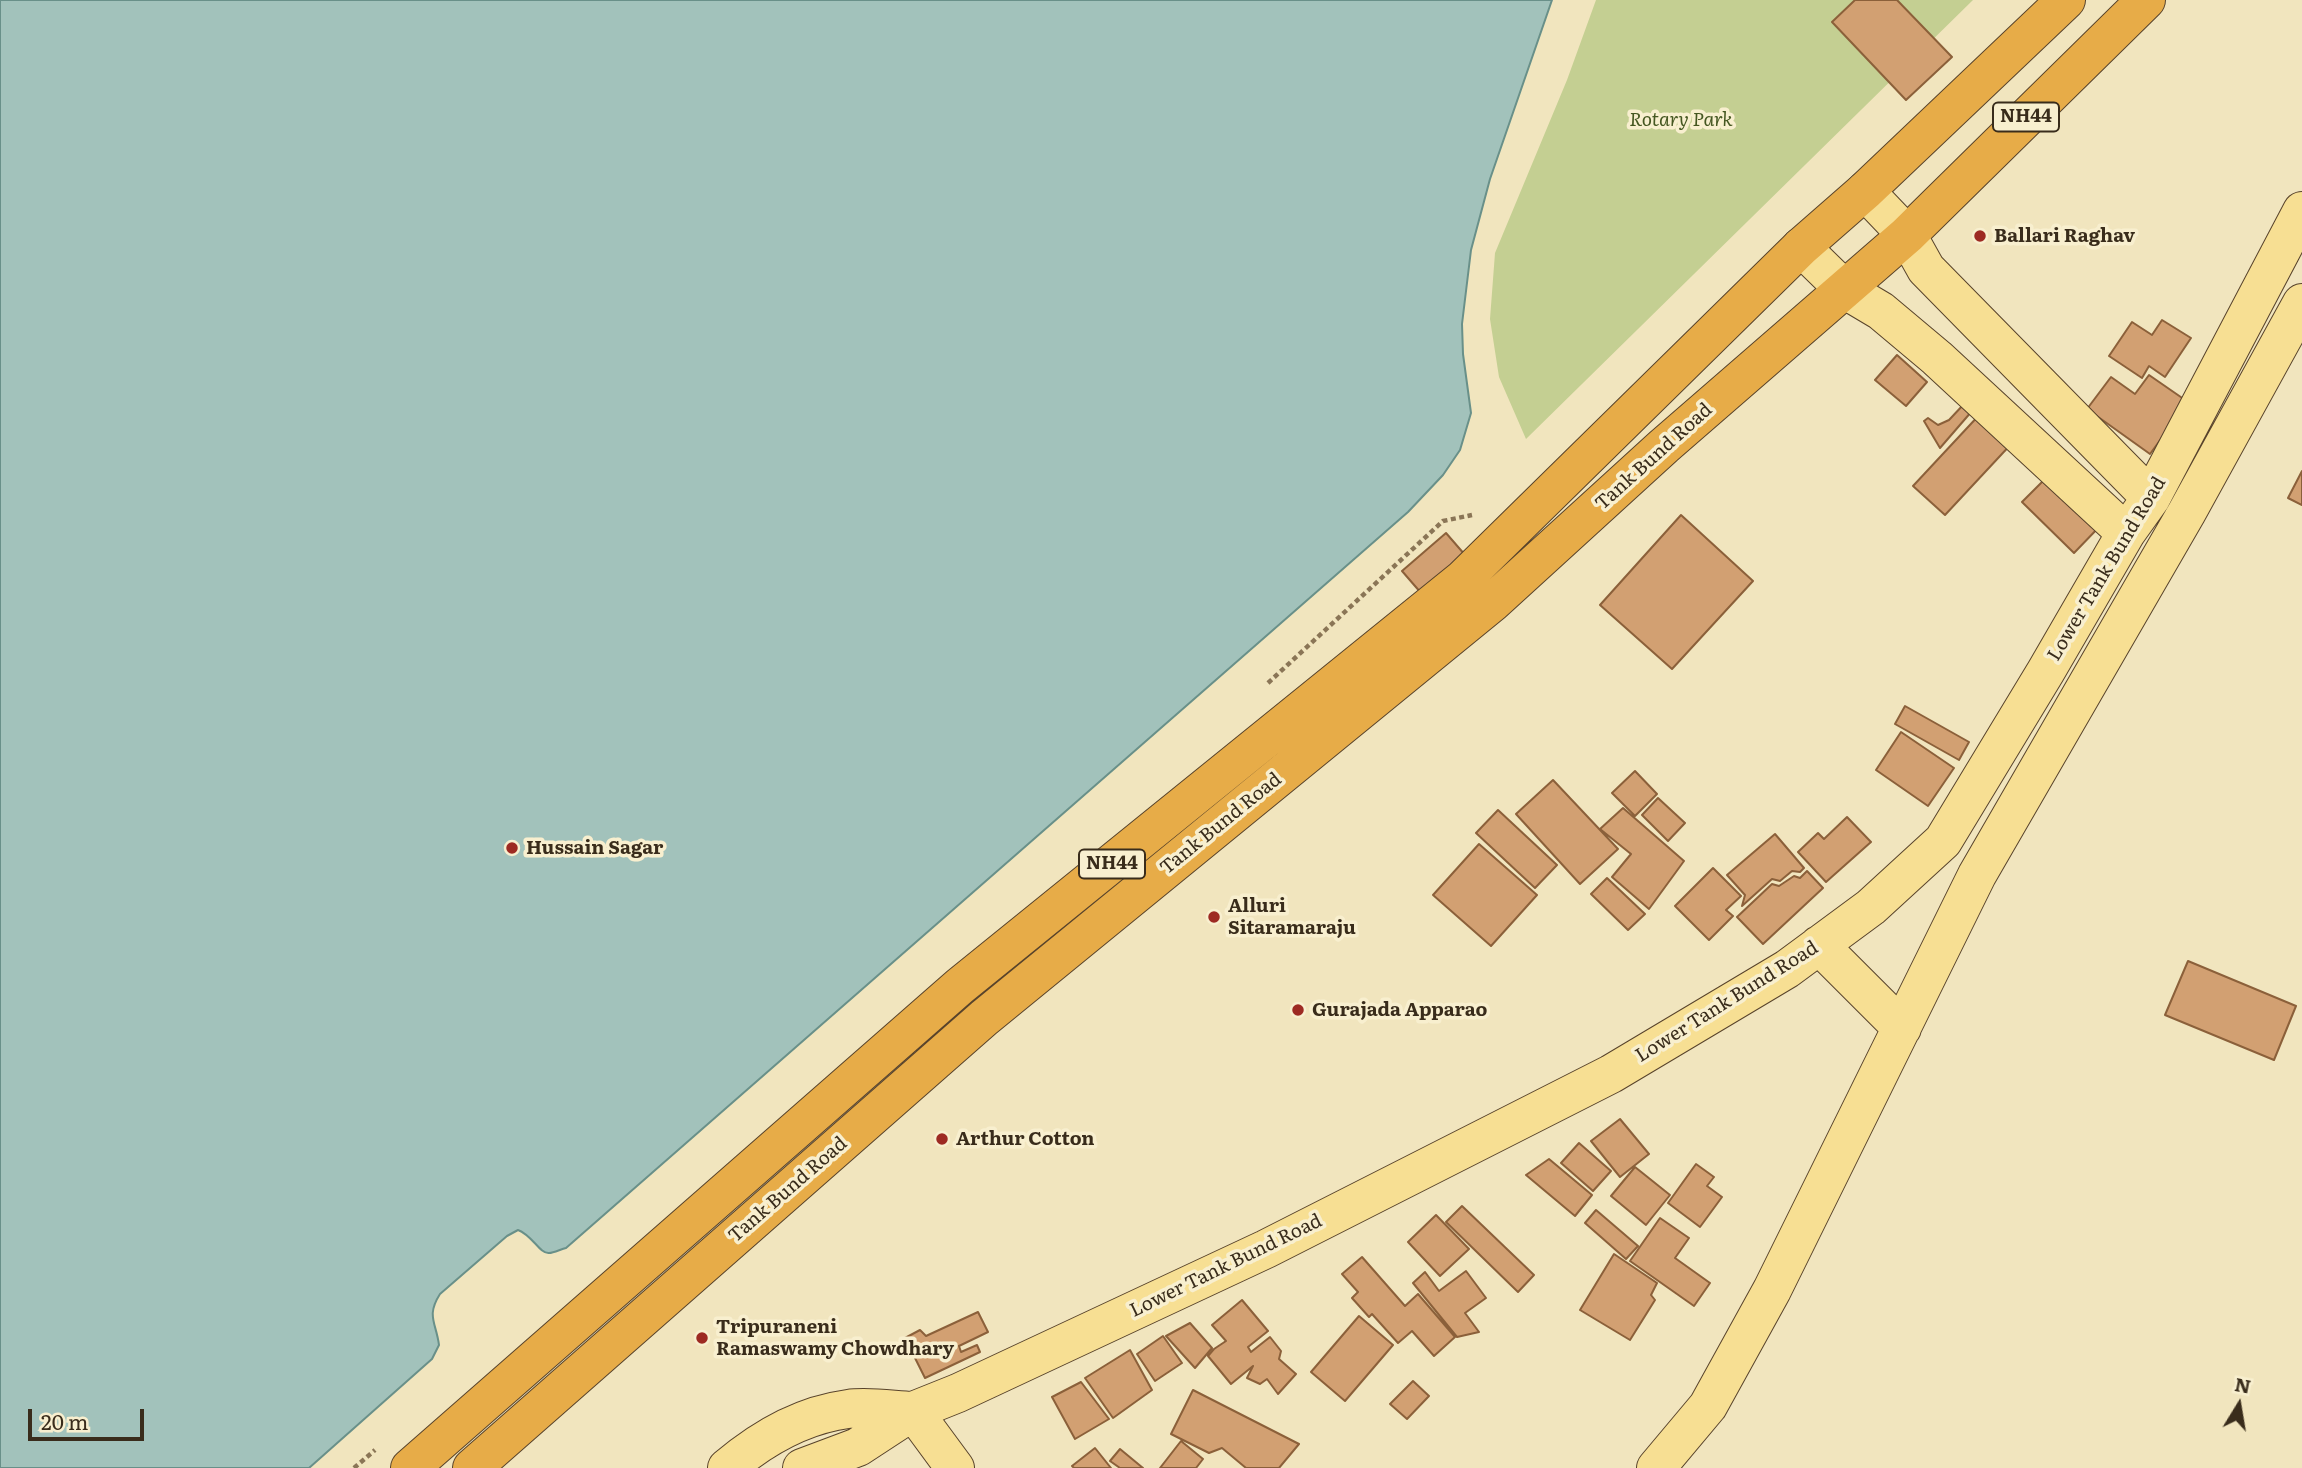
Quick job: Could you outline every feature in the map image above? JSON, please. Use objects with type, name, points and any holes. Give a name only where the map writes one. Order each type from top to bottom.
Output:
[{"type":"highway","name":"NH44","points":[[410,1468],[960,986],[1463,579],[1801,247],[1865,191],[2066,0]]},
{"type":"highway","name":"NH44","points":[[1844,289],[1907,235],[2146,0]]},
{"type":"highway","name":"Tank Bund Road","points":[[472,1468],[984,1018],[1493,602],[1664,446],[1844,289]]},
{"type":"main road","points":[[1865,191],[1907,235],[1926,269],[2151,498]]},
{"type":"main road","name":"Lower Tank Bund Road","points":[[802,1468],[858,1447],[913,1411],[958,1393],[1266,1249],[1611,1074],[1787,969],[1871,907],[1943,841],[2126,533],[2151,498],[2302,211]]},
{"type":"main road","points":[[1801,247],[1844,289],[1881,311],[1937,358],[2126,533]]},
{"type":"main road","name":"Lower Tank Bund Road","points":[[1656,1468],[1715,1395],[1772,1290],[1977,875],[2187,512],[2302,303]]},
{"type":"main road","points":[[1819,945],[1902,1028]]},
{"type":"main road","name":"Lower Tank Bund Road","points":[[727,1468],[779,1431],[813,1418],[849,1408],[913,1411]]},
{"type":"main road","points":[[913,1411],[955,1468]]},
{"type":"green space","name":"Rotary Park","points":[[1596,0],[1973,0],[1526,439],[1499,377],[1490,319],[1495,253],[1567,80]]},
{"type":"water","name":"Hussain Sagar","points":[[0,0],[1552,0],[1490,179],[1471,250],[1462,324],[1471,413],[1460,450],[1443,475],[1408,512],[566,1248],[546,1253],[518,1230],[507,1236],[440,1294],[433,1314],[439,1345],[432,1359],[309,1468],[0,1468]]},
{"type":"building","points":[[1855,0],[1897,0],[1952,57],[1906,100],[1832,22]]},
{"type":"building","points":[[2162,320],[2191,338],[2165,377],[2149,366],[2142,378],[2109,356],[2132,322],[2152,335]]},
{"type":"building","points":[[1897,355],[1927,382],[1906,406],[1875,380]]},
{"type":"building","points":[[2149,375],[2188,402],[2150,454],[2087,409],[2111,377],[2135,394]]},
{"type":"building","points":[[1964,404],[1972,411],[1940,448],[1924,421],[1928,418],[1938,425],[1949,420]]},
{"type":"building","points":[[1982,412],[2014,441],[1945,515],[1913,486]]},
{"type":"building","points":[[2302,471],[2302,505],[2288,498]]},
{"type":"building","points":[[2049,475],[2101,525],[2074,553],[2022,502]]},
{"type":"building","points":[[1681,515],[1753,581],[1672,669],[1600,605]]},
{"type":"building","points":[[1446,533],[1472,563],[1428,601],[1402,571]]},
{"type":"building","points":[[1905,706],[1969,742],[1959,760],[1895,724]]},
{"type":"building","points":[[1901,732],[1954,768],[1928,806],[1876,770]]},
{"type":"building","points":[[1635,771],[1657,794],[1635,816],[1612,793]]},
{"type":"building","points":[[1553,780],[1618,849],[1580,884],[1516,814]]},
{"type":"building","points":[[1658,798],[1685,823],[1668,841],[1642,815]]},
{"type":"building","points":[[1623,808],[1684,861],[1649,909],[1612,877],[1631,854],[1600,829]]},
{"type":"building","points":[[1498,810],[1557,865],[1535,888],[1476,833]]},
{"type":"building","points":[[1847,817],[1871,842],[1826,882],[1798,852],[1818,833],[1824,839]]},
{"type":"building","points":[[1775,834],[1804,868],[1800,872],[1792,871],[1780,881],[1772,879],[1742,906],[1745,895],[1727,875]]},
{"type":"building","points":[[1479,844],[1537,895],[1491,946],[1433,895]]},
{"type":"building","points":[[1713,868],[1741,896],[1726,910],[1733,916],[1709,940],[1675,906]]},
{"type":"building","points":[[1807,871],[1823,888],[1763,944],[1737,917],[1772,884],[1779,886],[1794,876],[1800,878]]},
{"type":"building","points":[[1607,878],[1645,914],[1628,930],[1591,894]]},
{"type":"building","points":[[2188,961],[2296,1006],[2274,1060],[2165,1015]]},
{"type":"building","points":[[1620,1119],[1649,1154],[1620,1177],[1591,1141]]},
{"type":"building","points":[[1579,1143],[1611,1171],[1593,1191],[1561,1163]]},
{"type":"building","points":[[1549,1159],[1592,1195],[1575,1216],[1526,1175]]},
{"type":"building","points":[[1696,1164],[1714,1177],[1707,1186],[1722,1197],[1700,1227],[1668,1203]]},
{"type":"building","points":[[1635,1167],[1670,1195],[1646,1225],[1611,1196]]},
{"type":"building","points":[[1462,1206],[1534,1275],[1518,1292],[1446,1222]]},
{"type":"building","points":[[1596,1210],[1638,1246],[1626,1259],[1585,1223]]},
{"type":"building","points":[[1436,1215],[1469,1249],[1440,1276],[1408,1242]]},
{"type":"building","points":[[1660,1218],[1689,1238],[1675,1258],[1710,1283],[1694,1306],[1630,1261]]},
{"type":"building","points":[[1614,1254],[1657,1283],[1651,1295],[1655,1300],[1630,1340],[1580,1310]]},
{"type":"building","points":[[1362,1257],[1405,1306],[1418,1294],[1455,1337],[1434,1356],[1412,1331],[1398,1343],[1372,1314],[1369,1317],[1352,1298],[1358,1292],[1342,1274]]},
{"type":"building","points":[[1466,1271],[1486,1298],[1465,1313],[1479,1332],[1457,1337],[1413,1283],[1425,1272],[1439,1291]]},
{"type":"building","points":[[1242,1300],[1268,1331],[1248,1347],[1251,1352],[1270,1337],[1281,1351],[1279,1359],[1296,1374],[1278,1394],[1267,1379],[1260,1384],[1247,1378],[1253,1366],[1231,1384],[1208,1356],[1226,1341],[1212,1325]]},
{"type":"building","points":[[978,1312],[988,1332],[959,1346],[961,1352],[977,1345],[980,1352],[925,1378],[905,1338],[920,1330],[926,1336]]},
{"type":"building","points":[[1359,1316],[1393,1345],[1345,1401],[1311,1372]]},
{"type":"building","points":[[1190,1323],[1212,1348],[1195,1368],[1166,1336]]},
{"type":"building","points":[[1163,1336],[1182,1363],[1155,1381],[1137,1354]]},
{"type":"building","points":[[1130,1350],[1152,1390],[1113,1418],[1085,1378]]},
{"type":"building","points":[[1413,1381],[1429,1396],[1407,1419],[1390,1404]]},
{"type":"building","points":[[1081,1382],[1109,1419],[1075,1439],[1052,1397]]},
{"type":"building","points":[[1193,1390],[1299,1444],[1279,1468],[1246,1468],[1222,1448],[1209,1453],[1171,1434]]},
{"type":"building","points":[[1181,1441],[1203,1459],[1196,1468],[1160,1468]]},
{"type":"building","points":[[1095,1448],[1111,1468],[1072,1466]]},
{"type":"building","points":[[1120,1449],[1143,1468],[1120,1468],[1110,1461]]},
{"type":"place","name":"Ballari Raghav","points":[[1980,236]]},
{"type":"place","name":"Hussain Sagar","points":[[512,848]]},
{"type":"place","name":"Alluri Sitaramaraju","points":[[1214,917]]},
{"type":"place","name":"Gurajada Apparao","points":[[1298,1010]]},
{"type":"place","name":"Arthur Cotton","points":[[942,1139]]},
{"type":"place","name":"Tripuraneni Ramaswamy Chowdhary","points":[[702,1338]]}]
